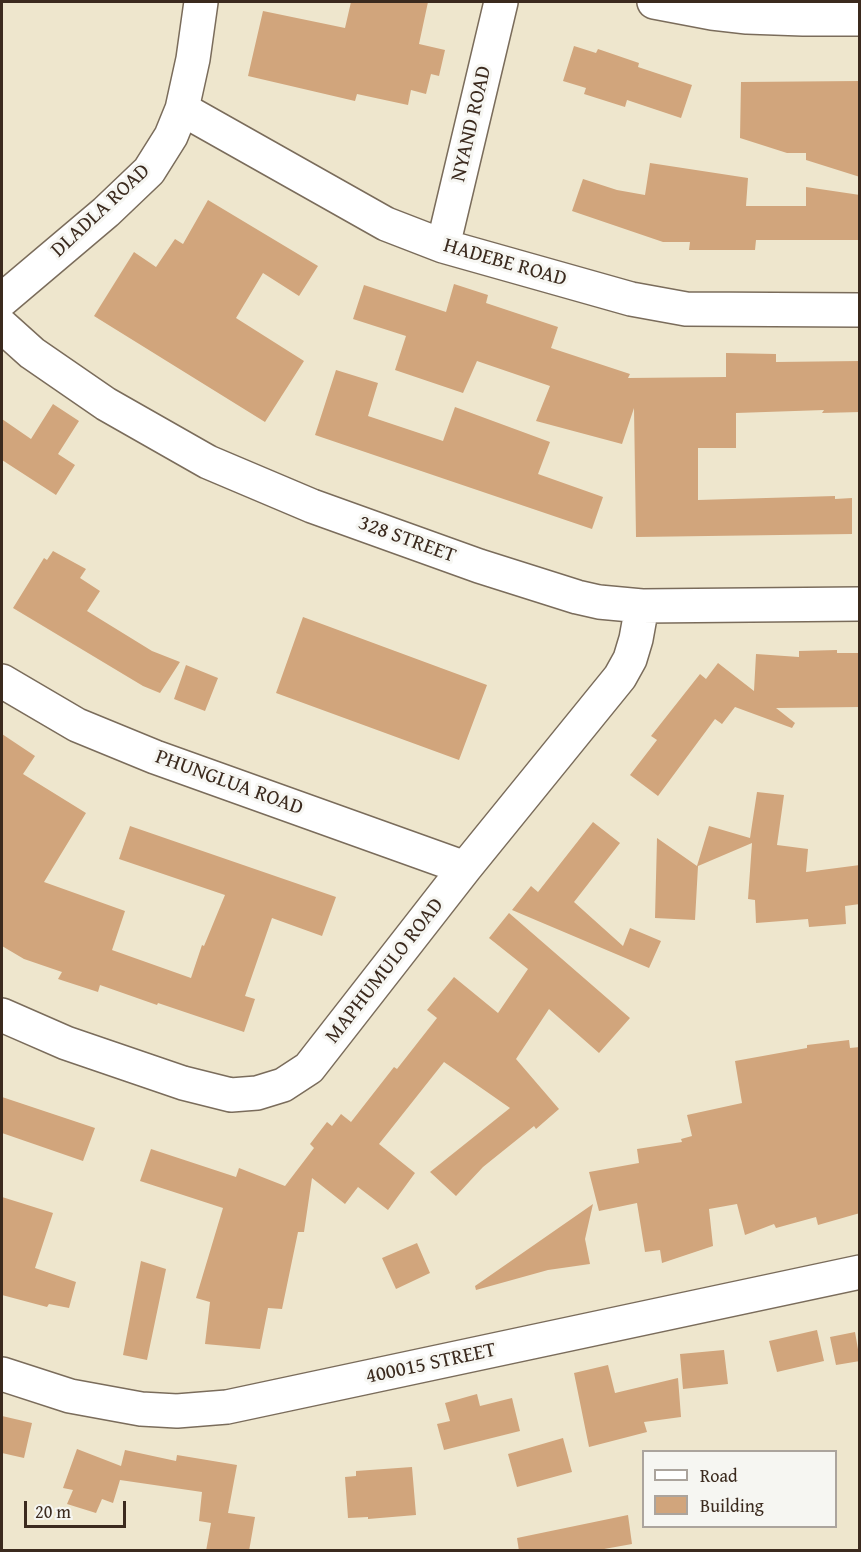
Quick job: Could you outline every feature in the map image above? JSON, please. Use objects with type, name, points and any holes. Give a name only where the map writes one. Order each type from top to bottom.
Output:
[{"type":"street","name":"DLADLA ROAD","points":[[2,300],[106,212],[149,171],[171,136],[182,109],[193,58],[201,2]]},
{"type":"street","name":"NYAND ROAD","points":[[443,246],[501,2]]},
{"type":"street","points":[[654,2],[712,13],[805,10],[860,19]]},
{"type":"street","name":"HADEBE ROAD","points":[[182,109],[387,224],[443,246],[631,299],[686,309],[860,310]]},
{"type":"street","name":"328 STREET","points":[[2,326],[32,353],[106,404],[208,462],[312,506],[479,566],[599,602],[642,606],[860,604]]},
{"type":"street","name":"MAPHUMULO ROAD","points":[[2,1015],[66,1043],[183,1083],[231,1095],[257,1093],[283,1084],[309,1068],[465,868],[620,677],[630,659],[642,606]]},
{"type":"street","name":"PHUNGLUA ROAD","points":[[2,681],[78,725],[155,757],[465,868]]},
{"type":"street","name":"400015 STREET","points":[[2,1374],[70,1396],[141,1409],[177,1411],[227,1407],[860,1272]]},
{"type":"building","points":[[351,2],[428,2],[419,44],[445,50],[439,76],[431,74],[426,94],[411,90],[408,105],[357,94],[355,101],[248,76],[263,11],[345,28]]},
{"type":"building","points":[[574,46],[596,53],[598,49],[639,63],[638,67],[692,85],[681,118],[627,100],[625,107],[584,94],[586,88],[563,81]]},
{"type":"building","points":[[860,81],[860,177],[806,160],[806,153],[787,153],[740,138],[741,82]]},
{"type":"building","points":[[650,163],[748,178],[746,206],[806,206],[806,187],[860,195],[860,240],[756,240],[755,250],[689,250],[690,242],[663,242],[572,211],[583,179],[617,190],[645,195]]},
{"type":"building","points":[[208,200],[318,266],[299,296],[263,273],[236,318],[304,361],[265,422],[94,316],[134,252],[156,267],[175,239],[183,244]]},
{"type":"building","points":[[454,284],[488,295],[486,303],[558,327],[551,348],[630,374],[628,378],[726,377],[726,353],[776,354],[776,362],[860,361],[860,412],[822,413],[824,410],[736,413],[736,448],[698,448],[698,500],[835,496],[835,499],[852,498],[852,534],[636,537],[634,408],[622,444],[536,421],[550,386],[477,361],[463,393],[395,370],[406,336],[353,319],[364,285],[446,312]]},
{"type":"building","points":[[336,370],[378,383],[368,416],[443,441],[455,407],[550,442],[538,474],[603,497],[592,529],[315,435]]},
{"type":"building","points":[[53,404],[79,421],[58,454],[75,465],[56,495],[2,460],[2,419],[31,439]]},
{"type":"building","points":[[53,551],[86,569],[80,578],[100,591],[87,611],[152,651],[180,662],[160,693],[143,686],[13,608],[44,558],[47,560]]},
{"type":"building","points":[[303,617],[487,685],[459,760],[276,693]]},
{"type":"building","points":[[837,650],[837,653],[860,653],[860,707],[776,708],[795,723],[792,728],[735,707],[722,724],[715,719],[658,796],[630,775],[657,740],[651,736],[700,674],[706,679],[718,663],[754,691],[756,654],[799,657],[799,651]]},
{"type":"building","points":[[186,665],[218,678],[205,711],[174,699]]},
{"type":"building","points":[[2,734],[35,756],[23,774],[86,813],[44,882],[125,911],[112,950],[191,978],[202,945],[204,946],[225,895],[119,859],[130,826],[336,897],[322,936],[272,918],[245,996],[255,999],[244,1032],[100,985],[98,992],[58,979],[62,972],[24,959],[2,946]]},
{"type":"building","points":[[757,792],[784,795],[777,845],[808,849],[806,872],[860,865],[860,904],[845,906],[846,924],[809,927],[808,919],[756,923],[755,900],[748,899],[752,843],[698,866],[695,920],[655,918],[657,838],[697,866],[709,826],[750,838]]},
{"type":"building","points":[[593,822],[620,843],[574,902],[623,946],[630,928],[661,941],[649,968],[512,910],[531,886],[538,892]]},
{"type":"building","points":[[509,913],[630,1018],[599,1053],[549,1009],[516,1059],[559,1109],[536,1129],[534,1126],[483,1167],[456,1196],[430,1172],[510,1108],[444,1062],[379,1144],[415,1173],[388,1210],[358,1187],[345,1204],[312,1178],[304,1232],[298,1232],[282,1309],[268,1308],[260,1349],[205,1344],[210,1302],[196,1298],[223,1208],[140,1181],[151,1149],[236,1177],[239,1168],[285,1186],[314,1148],[310,1144],[327,1122],[332,1126],[341,1114],[351,1122],[394,1067],[397,1069],[437,1018],[427,1010],[454,977],[498,1013],[528,969],[489,938]]},
{"type":"building","points":[[849,1040],[850,1048],[860,1047],[860,1213],[818,1225],[816,1217],[776,1228],[774,1224],[745,1235],[737,1204],[709,1209],[713,1246],[662,1263],[660,1250],[645,1252],[637,1203],[599,1211],[589,1172],[639,1163],[637,1149],[682,1142],[681,1139],[692,1136],[687,1115],[742,1103],[735,1061],[807,1048],[807,1045]]},
{"type":"building","points":[[2,1097],[95,1128],[83,1161],[2,1133]]},
{"type":"building","points":[[2,1197],[53,1213],[35,1268],[76,1282],[69,1308],[49,1304],[47,1307],[2,1295]]},
{"type":"building","points":[[593,1204],[585,1239],[590,1264],[548,1270],[476,1290],[475,1286]]},
{"type":"building","points":[[417,1243],[430,1273],[396,1289],[382,1258]]},
{"type":"building","points":[[141,1261],[166,1269],[147,1360],[123,1355]]},
{"type":"building","points":[[817,1330],[824,1361],[777,1372],[769,1341]]},
{"type":"building","points":[[855,1332],[860,1361],[836,1365],[830,1337]]},
{"type":"building","points":[[724,1350],[728,1384],[683,1389],[680,1354]]},
{"type":"building","points":[[608,1365],[615,1393],[678,1378],[681,1417],[644,1422],[647,1432],[589,1447],[574,1373]]},
{"type":"building","points":[[477,1394],[480,1406],[512,1398],[520,1431],[444,1450],[437,1424],[450,1421],[445,1403]]},
{"type":"building","points":[[2,1416],[32,1423],[24,1458],[2,1453]]},
{"type":"building","points":[[563,1438],[572,1472],[517,1487],[508,1454]]},
{"type":"building","points":[[77,1449],[121,1466],[125,1450],[176,1461],[177,1455],[237,1465],[228,1513],[255,1517],[249,1551],[206,1551],[211,1523],[199,1521],[202,1492],[120,1480],[113,1503],[102,1499],[96,1513],[67,1504],[73,1490],[63,1488]]},
{"type":"building","points":[[412,1467],[416,1515],[368,1519],[368,1517],[348,1518],[345,1477],[356,1476],[356,1471]]},
{"type":"building","points":[[628,1515],[632,1544],[593,1551],[519,1551],[517,1538]]}]
